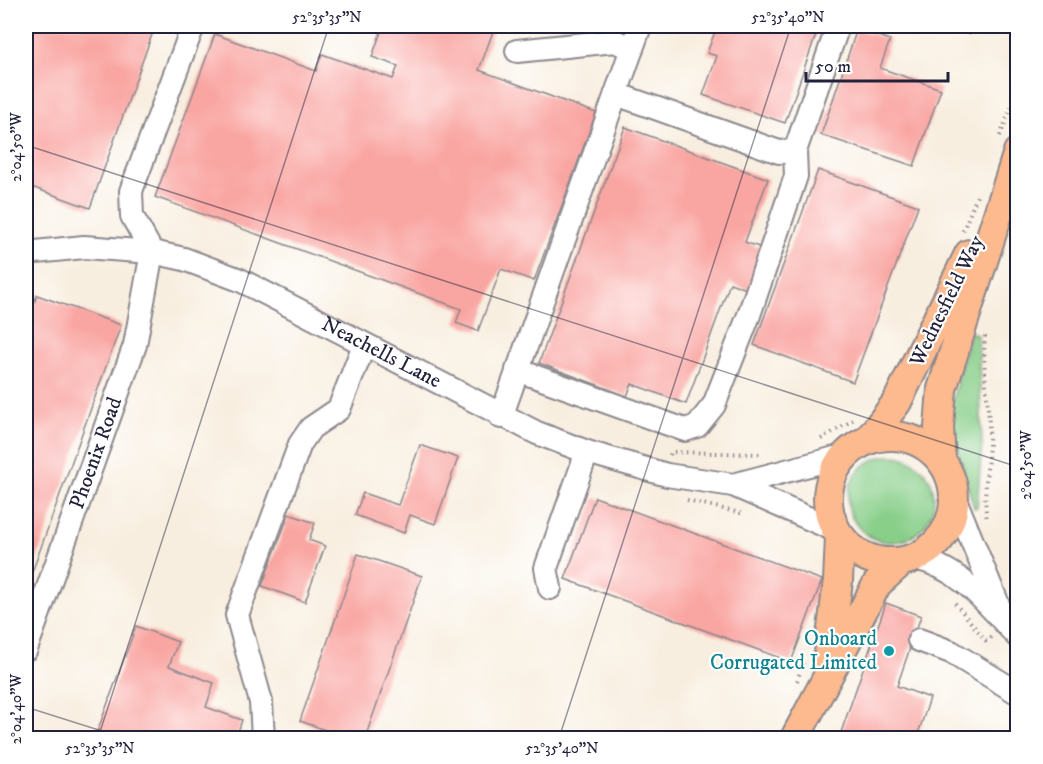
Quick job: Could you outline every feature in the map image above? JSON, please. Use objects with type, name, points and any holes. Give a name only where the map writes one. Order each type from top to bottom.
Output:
[{"type":"main road","name":"Wednesfield Way","points":[[866,426],[897,402],[917,364],[1010,151]]},
{"type":"main road","name":"Wednesfield Way","points":[[940,460],[939,427],[942,389],[1010,151]]},
{"type":"main road","points":[[795,738],[826,675],[877,584],[908,560],[932,547],[943,534],[951,517],[954,497],[951,482],[940,460],[927,447],[907,438],[890,435],[866,426],[832,474],[828,492],[828,513],[838,534],[856,552],[878,561],[908,560]]},
{"type":"main road","points":[[826,675],[838,581],[838,534]]},
{"type":"street","points":[[152,252],[132,216],[131,191],[193,26]]},
{"type":"street","points":[[501,417],[640,26]]},
{"type":"street","points":[[517,370],[685,430],[698,426],[714,405],[749,315],[796,176],[795,151],[838,26]]},
{"type":"street","points":[[518,51],[615,41],[632,49]]},
{"type":"street","points":[[616,94],[779,152],[795,151]]},
{"type":"street","name":"Neachells Lane","points":[[26,253],[84,247],[152,252],[184,259],[240,280],[501,417],[587,452],[667,475],[733,485],[838,534]]},
{"type":"street","name":"Phoenix Road","points":[[26,649],[135,345],[152,252]]},
{"type":"street","points":[[263,738],[261,702],[237,615],[300,444],[311,428],[339,409],[364,345]]},
{"type":"street","points":[[549,588],[546,568],[587,452]]},
{"type":"street","name":"Neachells Lane","points":[[733,485],[843,456]]},
{"type":"street","points":[[954,497],[1012,630]]},
{"type":"street","points":[[908,560],[932,561],[957,574],[1012,630]]},
{"type":"street","points":[[919,640],[951,652],[1017,693]]},
{"type":"path","points":[[1010,151],[1017,90]]},
{"type":"path","points":[[962,235],[981,185]]},
{"type":"path","points":[[985,330],[983,378],[990,445],[984,491],[988,527]]},
{"type":"path","points":[[815,442],[866,426]]},
{"type":"path","points":[[667,475],[671,452],[764,454]]},
{"type":"path","points":[[684,499],[751,515]]},
{"type":"path","points":[[796,684],[807,653]]},
{"type":"green space","points":[[970,332],[978,335],[982,444],[977,507],[974,508],[952,431],[951,406]]},
{"type":"green space","points":[[883,456],[899,456],[922,468],[931,482],[934,499],[931,516],[922,530],[899,542],[883,542],[867,535],[855,523],[848,507],[848,491],[855,475],[867,463]]},
{"type":"building","points":[[26,26],[155,26],[90,208],[26,185],[26,72],[31,56],[26,54]]},
{"type":"building","points":[[383,26],[495,26],[479,70],[596,113],[534,281],[501,269],[478,331],[456,323],[461,309],[155,197],[215,34],[316,71],[322,54],[393,79],[398,66],[372,57]]},
{"type":"building","points":[[717,26],[819,26],[785,123],[703,95],[717,56],[707,53]]},
{"type":"building","points":[[945,26],[972,26],[969,34]]},
{"type":"building","points":[[857,29],[890,40],[880,68],[941,89],[914,166],[821,135]]},
{"type":"building","points":[[625,127],[768,179],[745,242],[767,250],[752,291],[730,283],[686,404],[632,384],[627,396],[539,363]]},
{"type":"building","points":[[818,170],[918,206],[853,382],[754,345]]},
{"type":"building","points":[[37,295],[121,325],[26,589],[26,326]]},
{"type":"building","points":[[420,445],[458,458],[435,524],[410,515],[404,533],[355,515],[363,493],[398,505]]},
{"type":"building","points":[[595,497],[822,580],[791,662],[565,579]]},
{"type":"building","points":[[289,514],[315,523],[309,540],[325,546],[305,602],[262,586]]},
{"type":"building","points":[[358,554],[422,576],[365,738],[348,738],[300,721]]},
{"type":"building","name":"Onboard Corrugated Limited","points":[[886,603],[921,616],[897,686],[930,698],[918,734],[929,738],[839,738]]},
{"type":"building","points":[[136,626],[178,642],[169,666],[214,683],[206,707],[242,720],[236,738],[95,738]]},
{"type":"place","name":"Onboard Corrugated Limited","points":[[889,651]]}]
